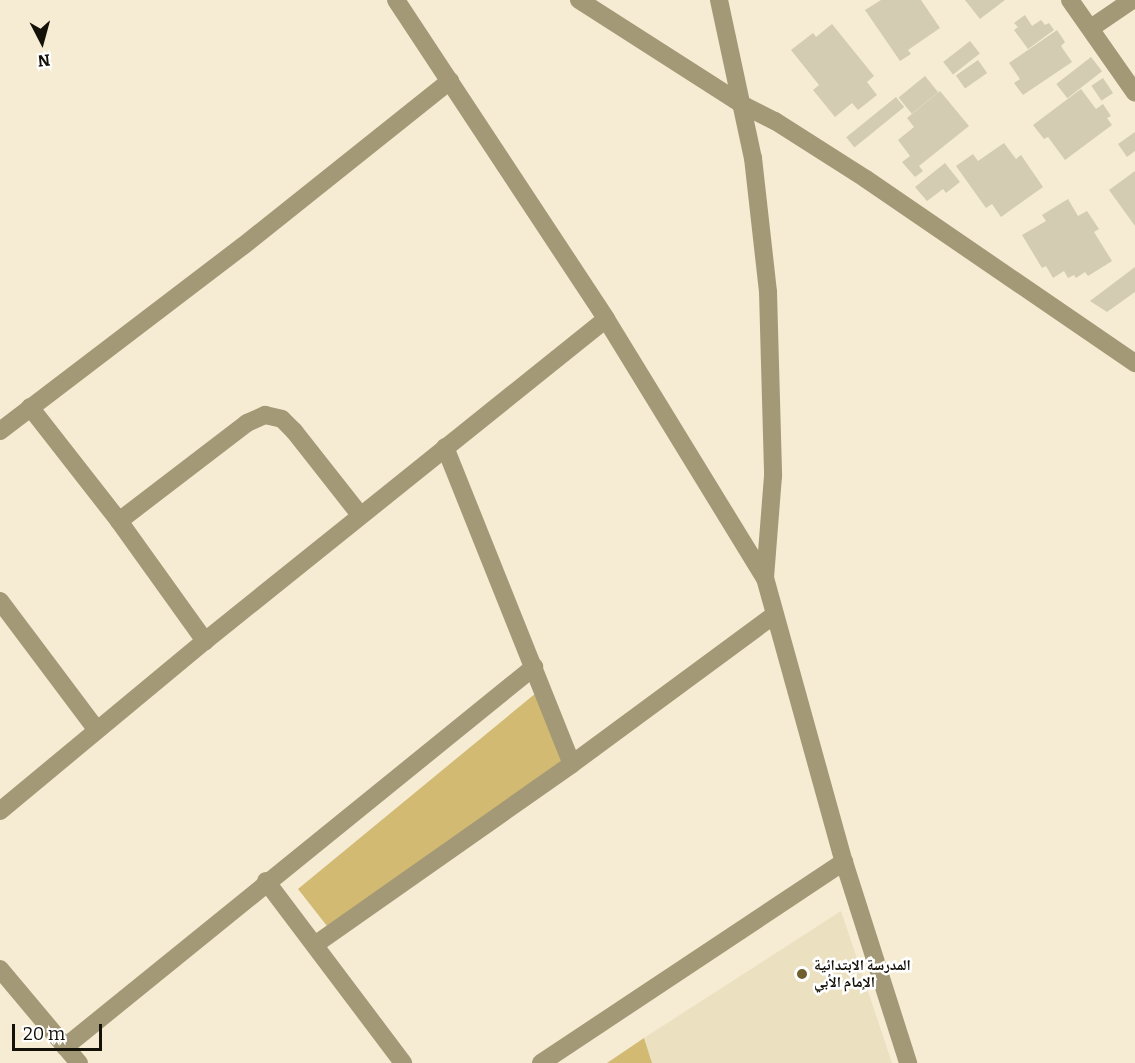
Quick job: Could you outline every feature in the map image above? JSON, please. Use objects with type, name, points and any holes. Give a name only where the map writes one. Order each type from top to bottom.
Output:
[{"type":"street","points":[[396,0],[606,319],[765,578]]},
{"type":"street","points":[[579,0],[743,105],[775,121],[866,179],[1135,363]]},
{"type":"street","points":[[1070,0],[1135,93]]},
{"type":"street","points":[[1091,28],[1132,0]]},
{"type":"street","points":[[722,1],[753,158],[768,292],[773,476],[765,578],[773,616],[844,862],[908,1063]]},
{"type":"street","points":[[0,431],[243,246],[450,81]]},
{"type":"street","points":[[0,811],[360,515],[606,319]]},
{"type":"street","points":[[30,407],[119,521],[205,641]]},
{"type":"street","points":[[119,521],[247,423],[265,416],[282,419],[294,431],[360,515]]},
{"type":"street","points":[[445,447],[572,764]]},
{"type":"street","points":[[0,601],[98,730]]},
{"type":"street","points":[[316,944],[572,764],[773,616]]},
{"type":"street","points":[[65,1047],[266,881],[534,667]]},
{"type":"street","points":[[541,1063],[844,862]]},
{"type":"street","points":[[266,881],[316,944],[403,1063]]},
{"type":"street","points":[[0,969],[79,1063]]},
{"type":"shaded area","points":[[536,693],[564,761],[327,926],[298,889]]},
{"type":"shaded area","name":"المدرسة الابتدائية الإمام الأبي","points":[[841,911],[892,1063],[652,1063],[644,1038]]},
{"type":"shaded area","points":[[644,1038],[652,1063],[607,1063]]},
{"type":"building","points":[[881,0],[921,0],[940,28],[908,50],[911,54],[900,61],[865,10]]},
{"type":"building","points":[[965,0],[1005,0],[980,19]]},
{"type":"building","points":[[1025,15],[1032,26],[1041,20],[1045,25],[1049,23],[1054,30],[1028,49],[1014,30],[1018,27],[1014,23]]},
{"type":"building","points":[[832,24],[874,76],[867,82],[877,95],[858,110],[852,103],[835,117],[813,90],[819,85],[791,50],[813,33],[816,37]]},
{"type":"building","points":[[1057,30],[1065,42],[1061,46],[1072,62],[1023,95],[1014,83],[1020,79],[1009,63]]},
{"type":"building","points":[[970,41],[980,54],[953,75],[943,62]]},
{"type":"building","points":[[1091,57],[1102,71],[1067,98],[1056,84]]},
{"type":"building","points":[[978,60],[987,73],[965,89],[956,75]]},
{"type":"building","points":[[925,76],[938,92],[912,114],[899,97]]},
{"type":"building","points":[[1103,78],[1113,93],[1101,101],[1091,86]]},
{"type":"building","points":[[1081,89],[1096,109],[1103,104],[1111,116],[1107,118],[1112,125],[1065,160],[1048,137],[1044,139],[1033,125]]},
{"type":"building","points":[[940,91],[969,126],[919,166],[923,171],[915,177],[902,162],[910,156],[898,140],[914,127],[907,118]]},
{"type":"building","points":[[896,97],[904,107],[854,147],[846,137]]},
{"type":"building","points":[[1135,132],[1135,151],[1127,157],[1118,144]]},
{"type":"building","points":[[1004,143],[1016,159],[1021,155],[1043,187],[1001,217],[992,204],[986,208],[956,166],[973,154],[978,161]]},
{"type":"building","points":[[945,163],[960,182],[946,193],[943,189],[927,201],[915,187]]},
{"type":"building","points":[[1135,171],[1135,226],[1109,190]]},
{"type":"building","points":[[1068,199],[1078,216],[1087,211],[1099,229],[1094,232],[1112,261],[1088,276],[1085,272],[1076,278],[1074,275],[1068,278],[1064,271],[1053,278],[1046,266],[1042,268],[1022,235],[1046,221],[1042,215]]},
{"type":"building","points":[[1135,267],[1135,292],[1107,312],[1090,301]]},
{"type":"place","name":"المدرسة الابتدائية الإمام الأبي","points":[[802,974]]}]
